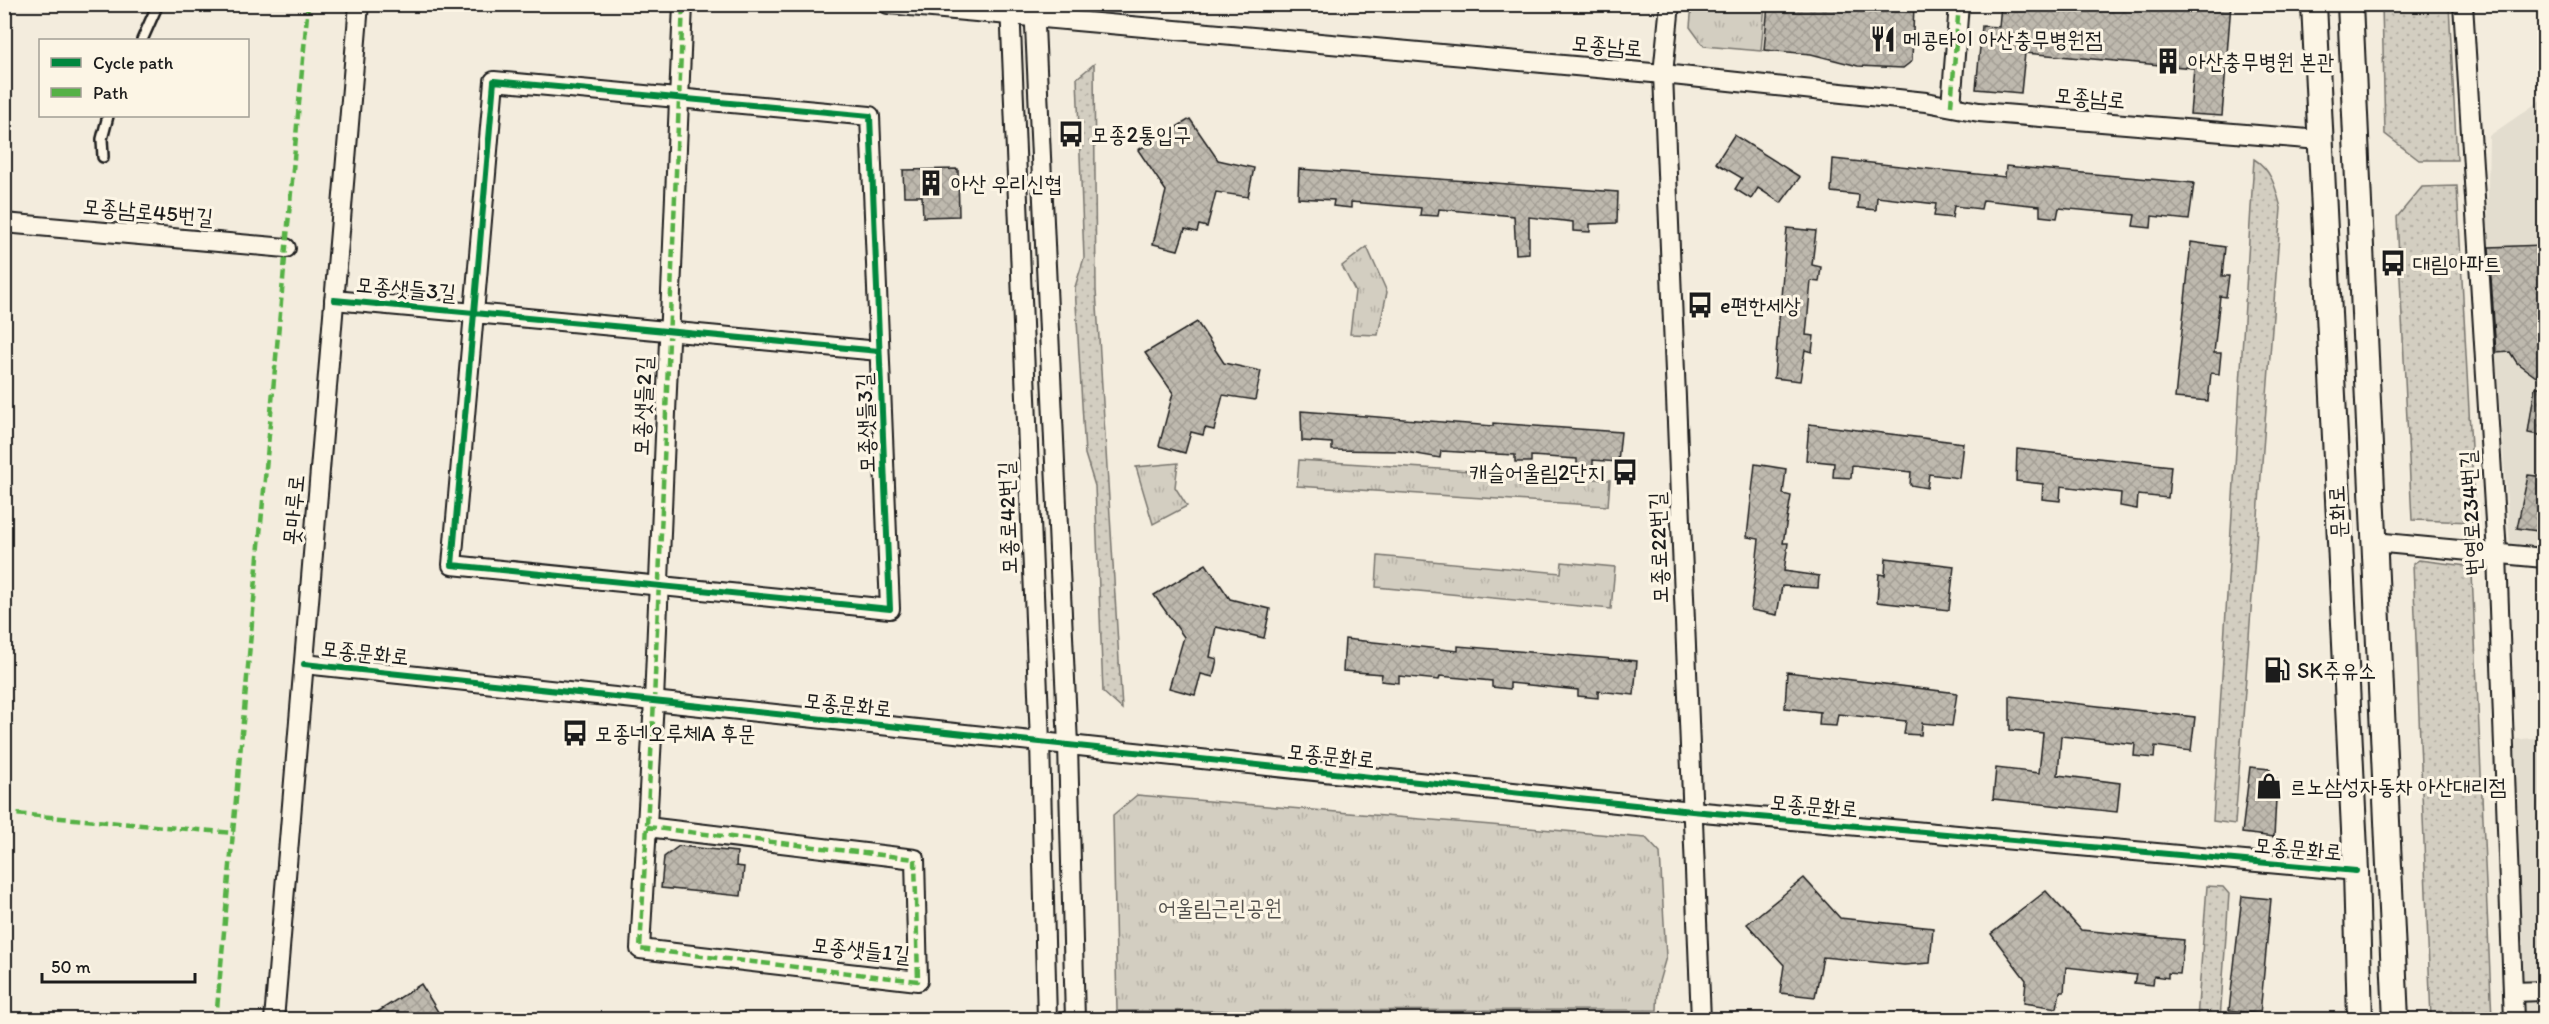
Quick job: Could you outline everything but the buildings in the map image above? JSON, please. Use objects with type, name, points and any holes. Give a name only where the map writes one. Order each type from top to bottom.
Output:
[{"type":"main road","name":"문화로","points":[[2314,4],[2356,871],[2360,1020]]},
{"type":"main road","name":"문화로","points":[[2350,4],[2396,1020]]},
{"type":"street","name":"못마루로","points":[[274,1020],[359,4]]},
{"type":"street","name":"모종샛들2길","points":[[654,701],[682,4]]},
{"type":"street","name":"모종남로","points":[[888,4],[1034,11],[1663,74],[1951,106],[1979,112],[2320,140]]},
{"type":"street","name":"모종로22번길","points":[[1670,4],[1663,74],[1701,1020]]},
{"type":"street","points":[[1951,106],[1959,4]]},
{"type":"street","name":"번영로234번길","points":[[2463,4],[2497,554],[2514,1020]]},
{"type":"street","name":"모종로42번길","points":[[1010,10],[1040,742],[1047,1020]]},
{"type":"street","points":[[1034,11],[1068,745],[1075,1020]]},
{"type":"street","name":"모종샛들3길","points":[[494,81],[679,99],[870,116],[890,609],[452,565],[494,81]]},
{"type":"street","name":"모종남로45번길","points":[[4,223],[286,248]]},
{"type":"street","name":"모종샛들3길","points":[[334,300],[474,313]]},
{"type":"street","points":[[474,313],[879,351]]},
{"type":"street","points":[[2374,542],[2544,558]]},
{"type":"street","name":"모종문화로","points":[[304,664],[1692,811],[2356,871]]},
{"type":"street","name":"모종샛들1길","points":[[647,827],[915,859],[918,981],[640,949],[654,701]]},
{"type":"street","points":[[2513,992],[2544,991]]},
{"type":"lane","points":[[142,39],[158,4]]},
{"type":"lane","points":[[104,157],[102,139],[108,117]]},
{"type":"shaded area","points":[[2544,98],[2544,547],[2510,543],[2487,239],[2489,136]]},
{"type":"shaded area","points":[[2544,737],[2544,1019],[2522,1019],[2511,740]]},
{"type":"green space","points":[[1692,4],[1765,5],[1761,51],[1704,46],[1690,27]]},
{"type":"green space","points":[[2382,5],[2449,5],[2457,160],[2419,160],[2385,134]]},
{"type":"green space","points":[[1094,64],[1096,290],[1122,709],[1103,692],[1095,486],[1085,454],[1075,287],[1084,258],[1077,78]]},
{"type":"green space","points":[[2254,159],[2269,174],[2281,208],[2235,824],[2213,821]]},
{"type":"green space","points":[[2457,186],[2475,522],[2412,520],[2397,217],[2422,187]]},
{"type":"green space","points":[[1367,247],[1387,292],[1378,335],[1350,334],[1355,291],[1342,266]]},
{"type":"green space","points":[[1299,460],[1610,480],[1608,506],[1297,486]]},
{"type":"green space","points":[[1178,463],[1175,487],[1187,506],[1153,524],[1136,467]]},
{"type":"green space","points":[[1378,556],[1561,573],[1562,562],[1615,567],[1611,609],[1376,587]]},
{"type":"green space","points":[[2419,560],[2467,566],[2472,573],[2492,1019],[2431,1019],[2413,564]]},
{"type":"green space","name":"어울림근린공원","points":[[1137,795],[1646,838],[1660,853],[1666,957],[1658,985],[1657,1010],[1117,1011],[1113,815]]},
{"type":"green space","points":[[2207,886],[2223,887],[2229,894],[2220,1019],[2197,1019]]},
{"type":"marked path","points":[[216,1020],[308,4]]},
{"type":"marked path","points":[[647,827],[915,859],[918,981],[640,949],[654,701],[683,4]]},
{"type":"marked path","points":[[1951,106],[1959,4]]},
{"type":"marked path","points":[[4,813],[234,833]]},
{"type":"cycle path","points":[[334,300],[474,313],[494,81],[870,116],[890,609],[452,565],[474,313],[879,351]]},
{"type":"cycle path","points":[[304,664],[1692,811],[2356,871]]},
{"type":"place","name":"메콩타이 아산충무병원점","points":[[1883,39]]},
{"type":"place","name":"아산충무병원 본관","points":[[2168,61]]},
{"type":"place","name":"모종2통입구","points":[[1071,134]]},
{"type":"place","name":"아산 우리신협","points":[[931,183]]},
{"type":"place","name":"대림아파트","points":[[2393,263]]},
{"type":"place","name":"e편한세상","points":[[1700,305]]},
{"type":"place","name":"캐슬어울림2단지","points":[[1625,472]]},
{"type":"place","name":"SK주유소","points":[[2277,670]]},
{"type":"place","name":"모종네오루체A 후문","points":[[575,733]]},
{"type":"place","name":"르노삼성자동차 아산대리점","points":[[2269,786]]}]
